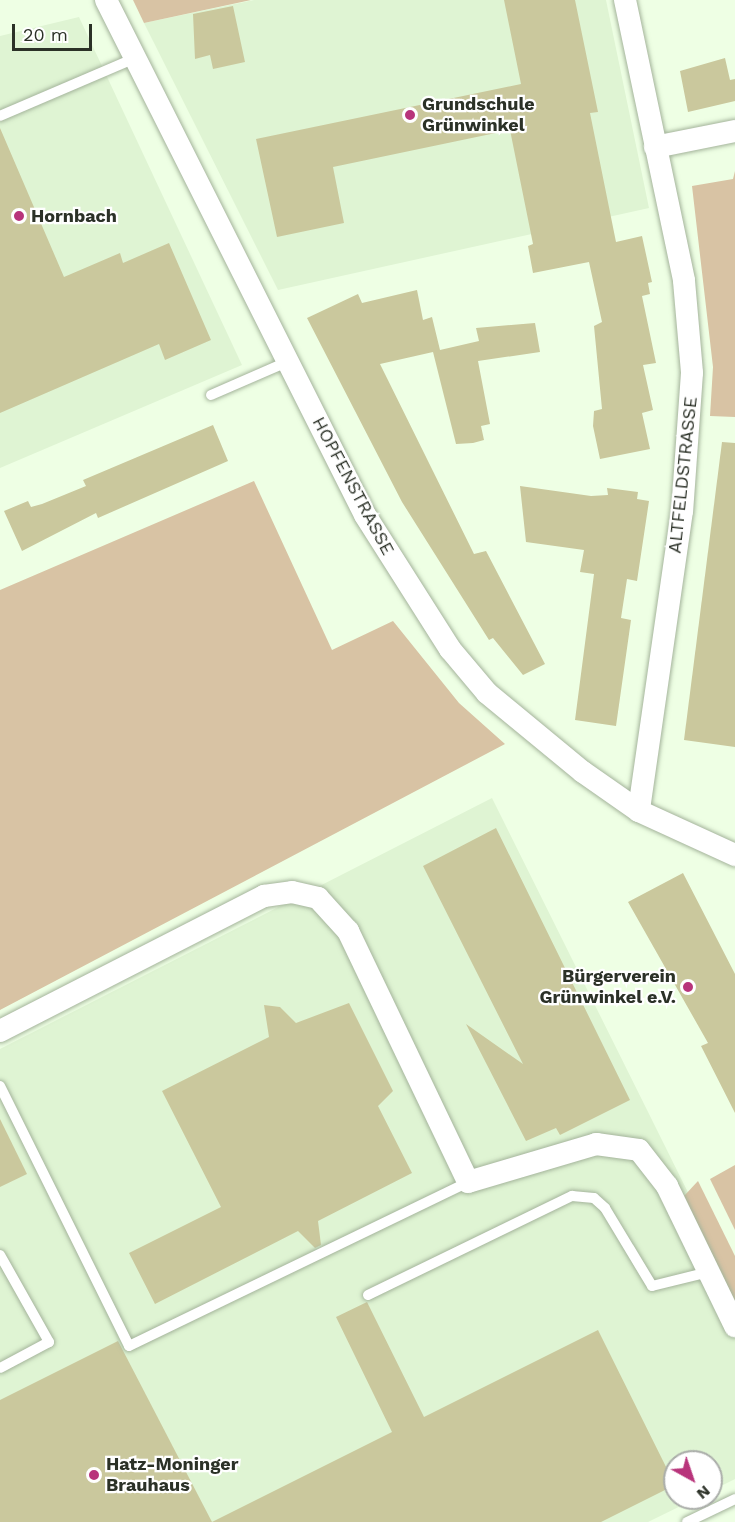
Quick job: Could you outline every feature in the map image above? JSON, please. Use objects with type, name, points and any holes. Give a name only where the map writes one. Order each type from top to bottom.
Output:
[{"type":"street","name":"HOPFENSTRASSE","points":[[106,0],[133,59],[365,515],[450,649],[516,720],[639,811],[735,855]]},
{"type":"street","name":"ALTFELDSTRASSE","points":[[625,0],[684,281],[692,373],[682,511],[639,811]]},
{"type":"street","points":[[655,147],[735,131]]},
{"type":"street","points":[[0,1031],[264,896],[305,894],[327,905],[348,931],[468,1182],[596,1144],[622,1143],[653,1163],[735,1326]]},
{"type":"lane","points":[[0,116],[133,59]]},
{"type":"lane","points":[[211,394],[287,362]]},
{"type":"lane","points":[[0,1086],[129,1346],[468,1182]]},
{"type":"lane","points":[[368,1295],[572,1196],[594,1198],[605,1208],[651,1286],[709,1272]]},
{"type":"lane","points":[[0,1255],[49,1342],[0,1368]]},
{"type":"lane","points":[[687,1522],[735,1499]]},
{"type":"shaded area","points":[[133,0],[251,0],[144,23]]},
{"type":"shaded area","name":"Grundschule Grünwinkel","points":[[254,0],[606,0],[649,208],[278,290],[144,23]]},
{"type":"shaded area","points":[[79,17],[242,365],[0,468],[0,36]]},
{"type":"shaded area","points":[[735,171],[735,417],[710,416],[713,367],[692,186],[733,179]]},
{"type":"shaded area","points":[[254,481],[332,650],[393,621],[459,703],[505,744],[0,1010],[0,590]]},
{"type":"shaded area","name":"Hatz-Moninger Brauhaus","points":[[492,798],[735,1287],[735,1479],[723,1485],[723,1450],[663,1450],[663,1510],[672,1510],[648,1522],[0,1522],[0,1049]]},
{"type":"shaded area","points":[[735,1165],[735,1230],[710,1179]]},
{"type":"shaded area","points":[[698,1181],[735,1256],[735,1302],[684,1196]]},
{"type":"building","points":[[504,0],[575,0],[598,112],[590,113],[616,242],[642,236],[652,282],[648,283],[650,294],[642,296],[656,363],[643,365],[653,410],[642,413],[650,449],[600,459],[593,426],[594,411],[602,409],[594,326],[602,322],[589,262],[533,273],[528,246],[533,244],[510,130],[333,167],[344,223],[277,237],[256,139],[521,84]]},
{"type":"building","points":[[233,6],[245,62],[213,69],[210,55],[195,59],[193,14]]},
{"type":"building","points":[[725,58],[730,80],[735,79],[735,101],[688,112],[680,71]]},
{"type":"building","points":[[0,128],[64,277],[120,253],[123,263],[169,243],[211,340],[165,360],[159,344],[0,413]]},
{"type":"building","points":[[417,290],[423,320],[432,317],[440,350],[479,341],[476,328],[535,323],[540,352],[478,361],[490,424],[481,426],[484,440],[473,443],[456,444],[433,352],[380,364],[474,554],[486,551],[545,664],[523,675],[493,638],[489,640],[402,502],[307,318],[358,294],[362,303]]},
{"type":"building","points":[[213,425],[228,461],[98,518],[96,513],[22,551],[4,511],[28,501],[31,507],[42,504],[86,486],[83,480]]},
{"type":"building","points":[[722,442],[735,443],[735,747],[684,740]]},
{"type":"building","points":[[520,486],[591,496],[608,495],[607,488],[638,492],[637,499],[649,501],[637,581],[627,579],[621,618],[631,620],[616,726],[575,720],[594,574],[580,572],[584,550],[526,542]]},
{"type":"building","points":[[496,828],[630,1100],[560,1135],[556,1128],[526,1141],[466,1024],[523,1064],[423,866]]},
{"type":"building","points":[[683,873],[735,974],[735,1113],[701,1046],[708,1043],[628,902]]},
{"type":"building","points":[[349,1003],[393,1091],[378,1106],[412,1173],[318,1221],[321,1245],[315,1248],[298,1231],[155,1304],[129,1253],[221,1207],[162,1091],[269,1037],[264,1005],[280,1007],[296,1023]]},
{"type":"building","points":[[0,1119],[27,1174],[0,1187]]},
{"type":"building","points":[[367,1302],[424,1417],[598,1330],[663,1461],[663,1491],[601,1522],[212,1522],[392,1432],[336,1317]]},
{"type":"building","name":"Hatz-Moninger Brauhaus","points":[[118,1341],[212,1522],[0,1522],[0,1400]]},
{"type":"place","name":"Grundschule Grünwinkel","points":[[410,115]]},
{"type":"place","name":"Hornbach","points":[[19,216]]},
{"type":"place","name":"Bürgerverein Grünwinkel e.V.","points":[[688,987]]},
{"type":"place","name":"Hatz-Moninger Brauhaus","points":[[94,1475]]}]
